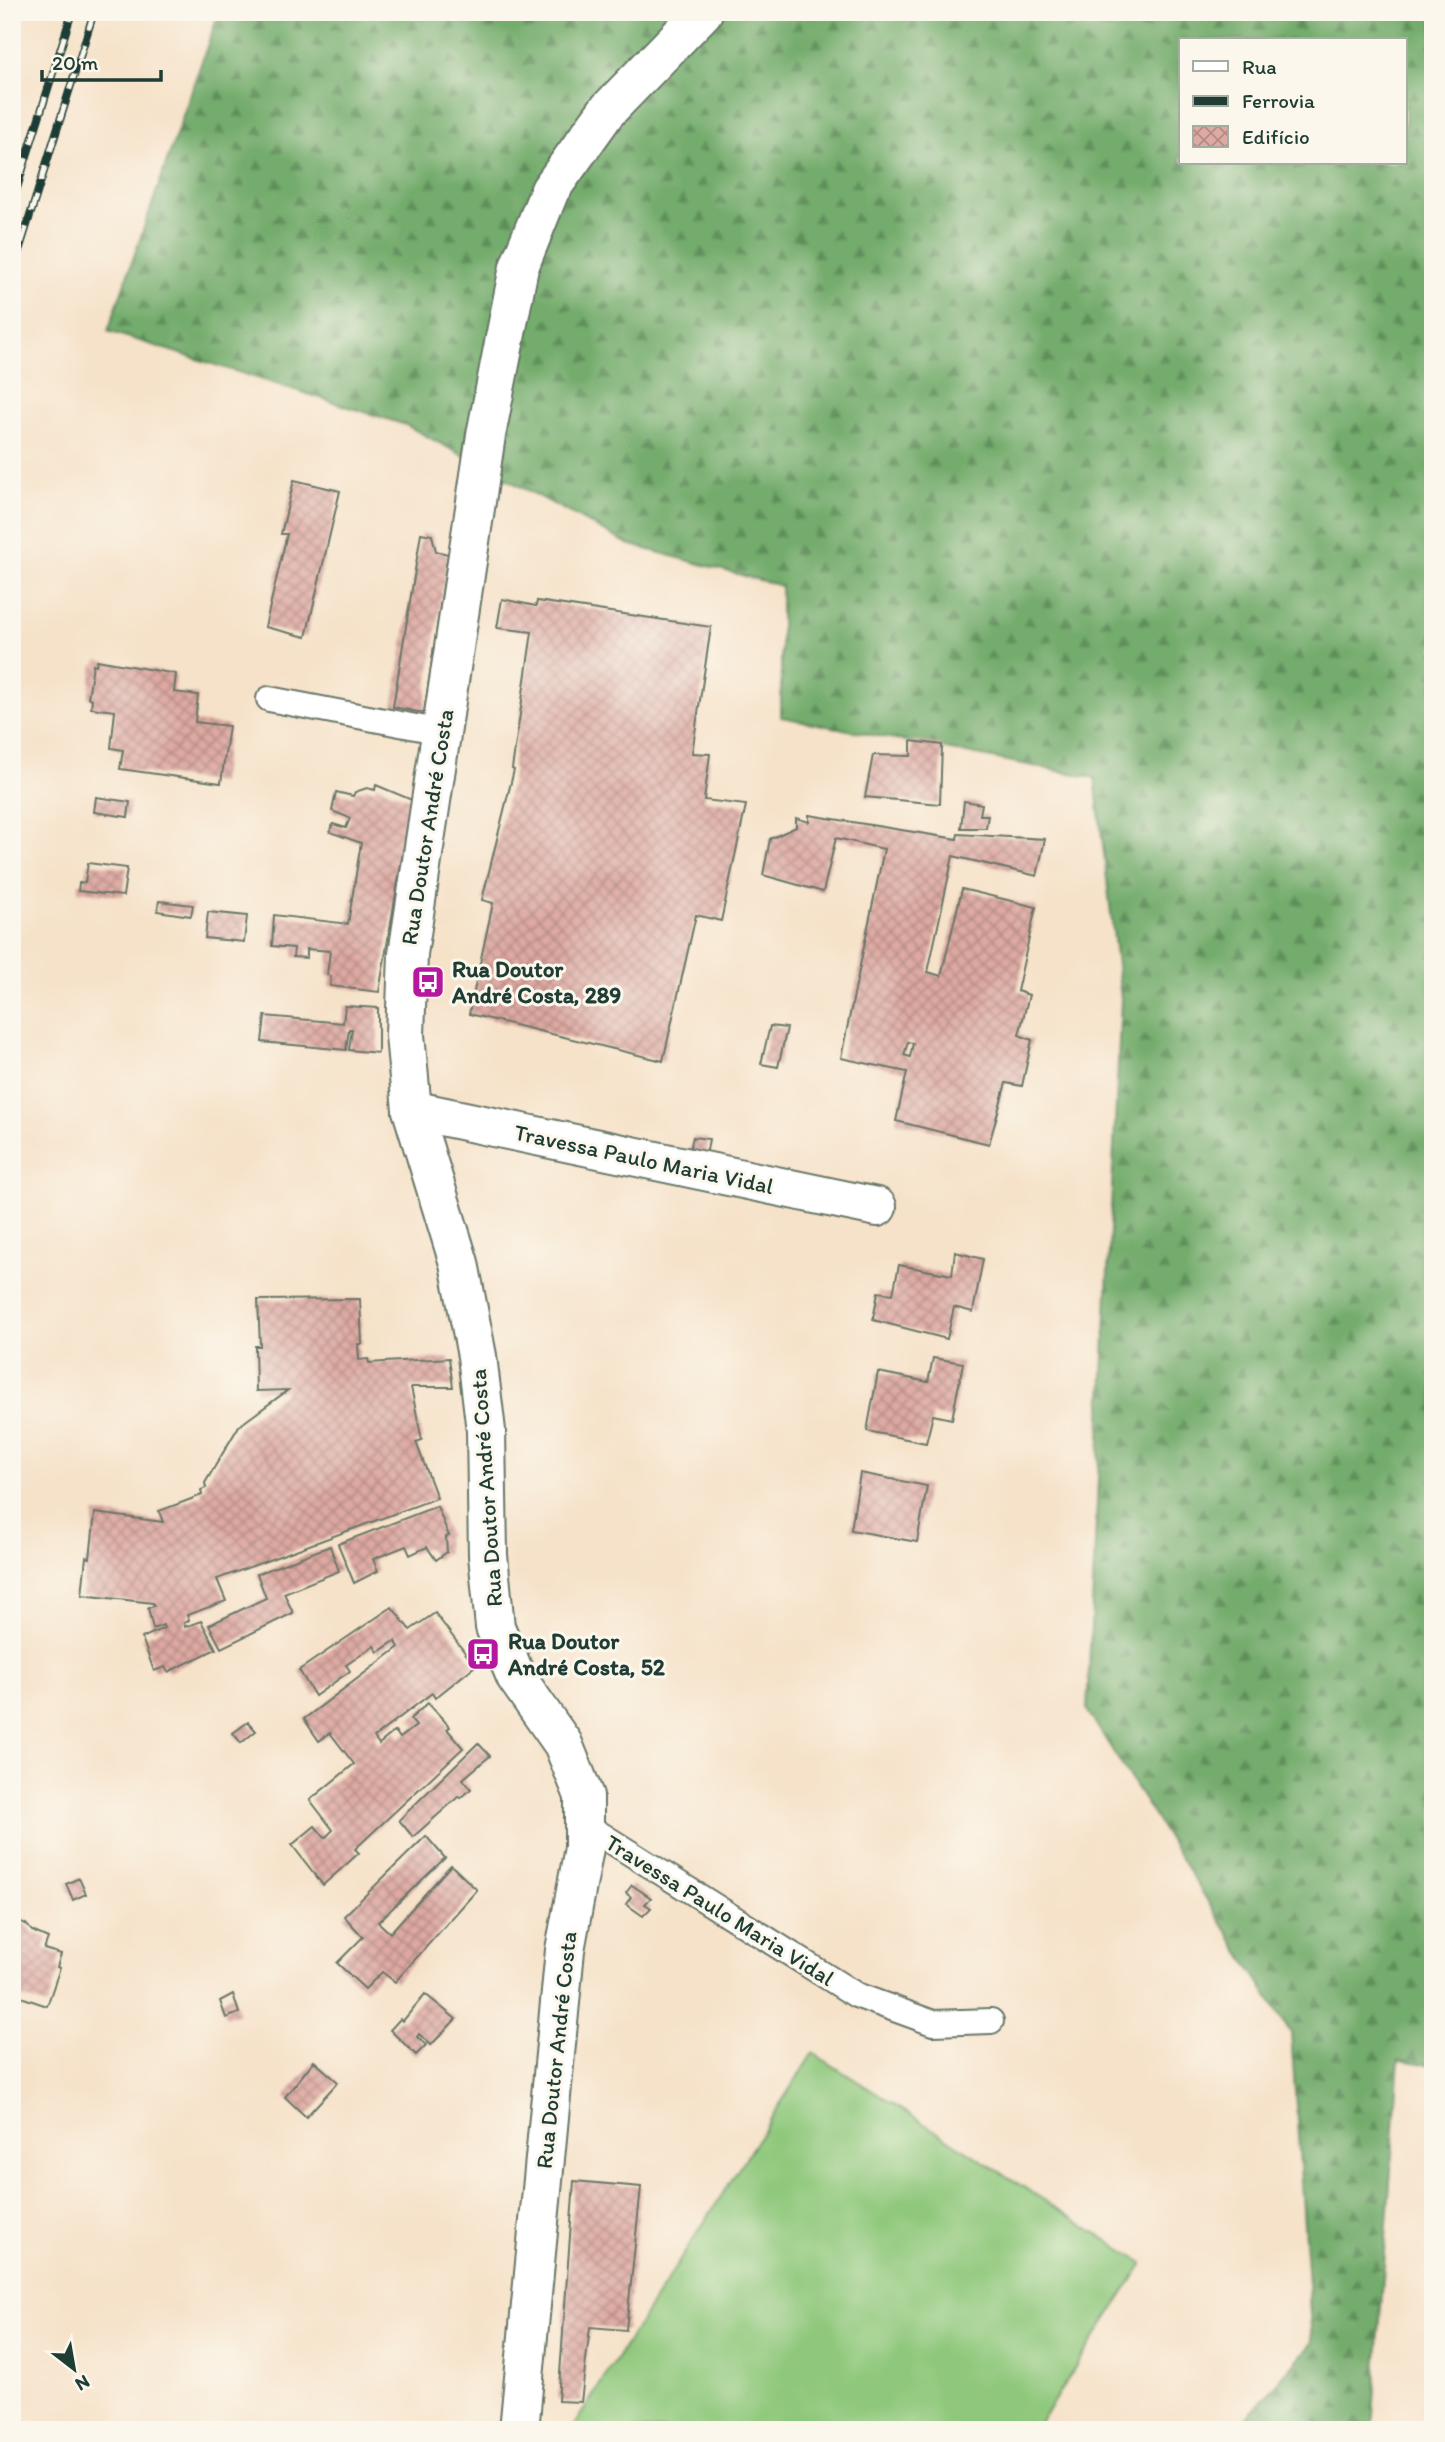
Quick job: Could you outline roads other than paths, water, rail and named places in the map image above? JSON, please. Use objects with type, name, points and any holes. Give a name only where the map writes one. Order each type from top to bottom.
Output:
[{"type":"street","name":"Rua Doutor André Costa","points":[[519,2430],[565,1950],[584,1848],[584,1796],[563,1744],[516,1677],[495,1628],[488,1555],[486,1432],[477,1356],[459,1263],[412,1110],[405,1035],[408,954],[486,436],[519,267],[550,190],[598,124],[703,12]]},
{"type":"street","name":"Travessa Paulo Maria Vidal","points":[[412,1110],[877,1207]]},
{"type":"lane","points":[[269,699],[442,732]]},
{"type":"lane","name":"Travessa Paulo Maria Vidal","points":[[584,1824],[856,1995],[933,2023],[991,2021]]},
{"type":"railway","points":[[12,204],[72,12]]},
{"type":"railway","points":[[12,273],[94,12]]},
{"type":"place","name":"Rua Doutor André Costa, 289","points":[[428,982]]},
{"type":"place","name":"Rua Doutor André Costa, 52","points":[[483,1654]]}]
